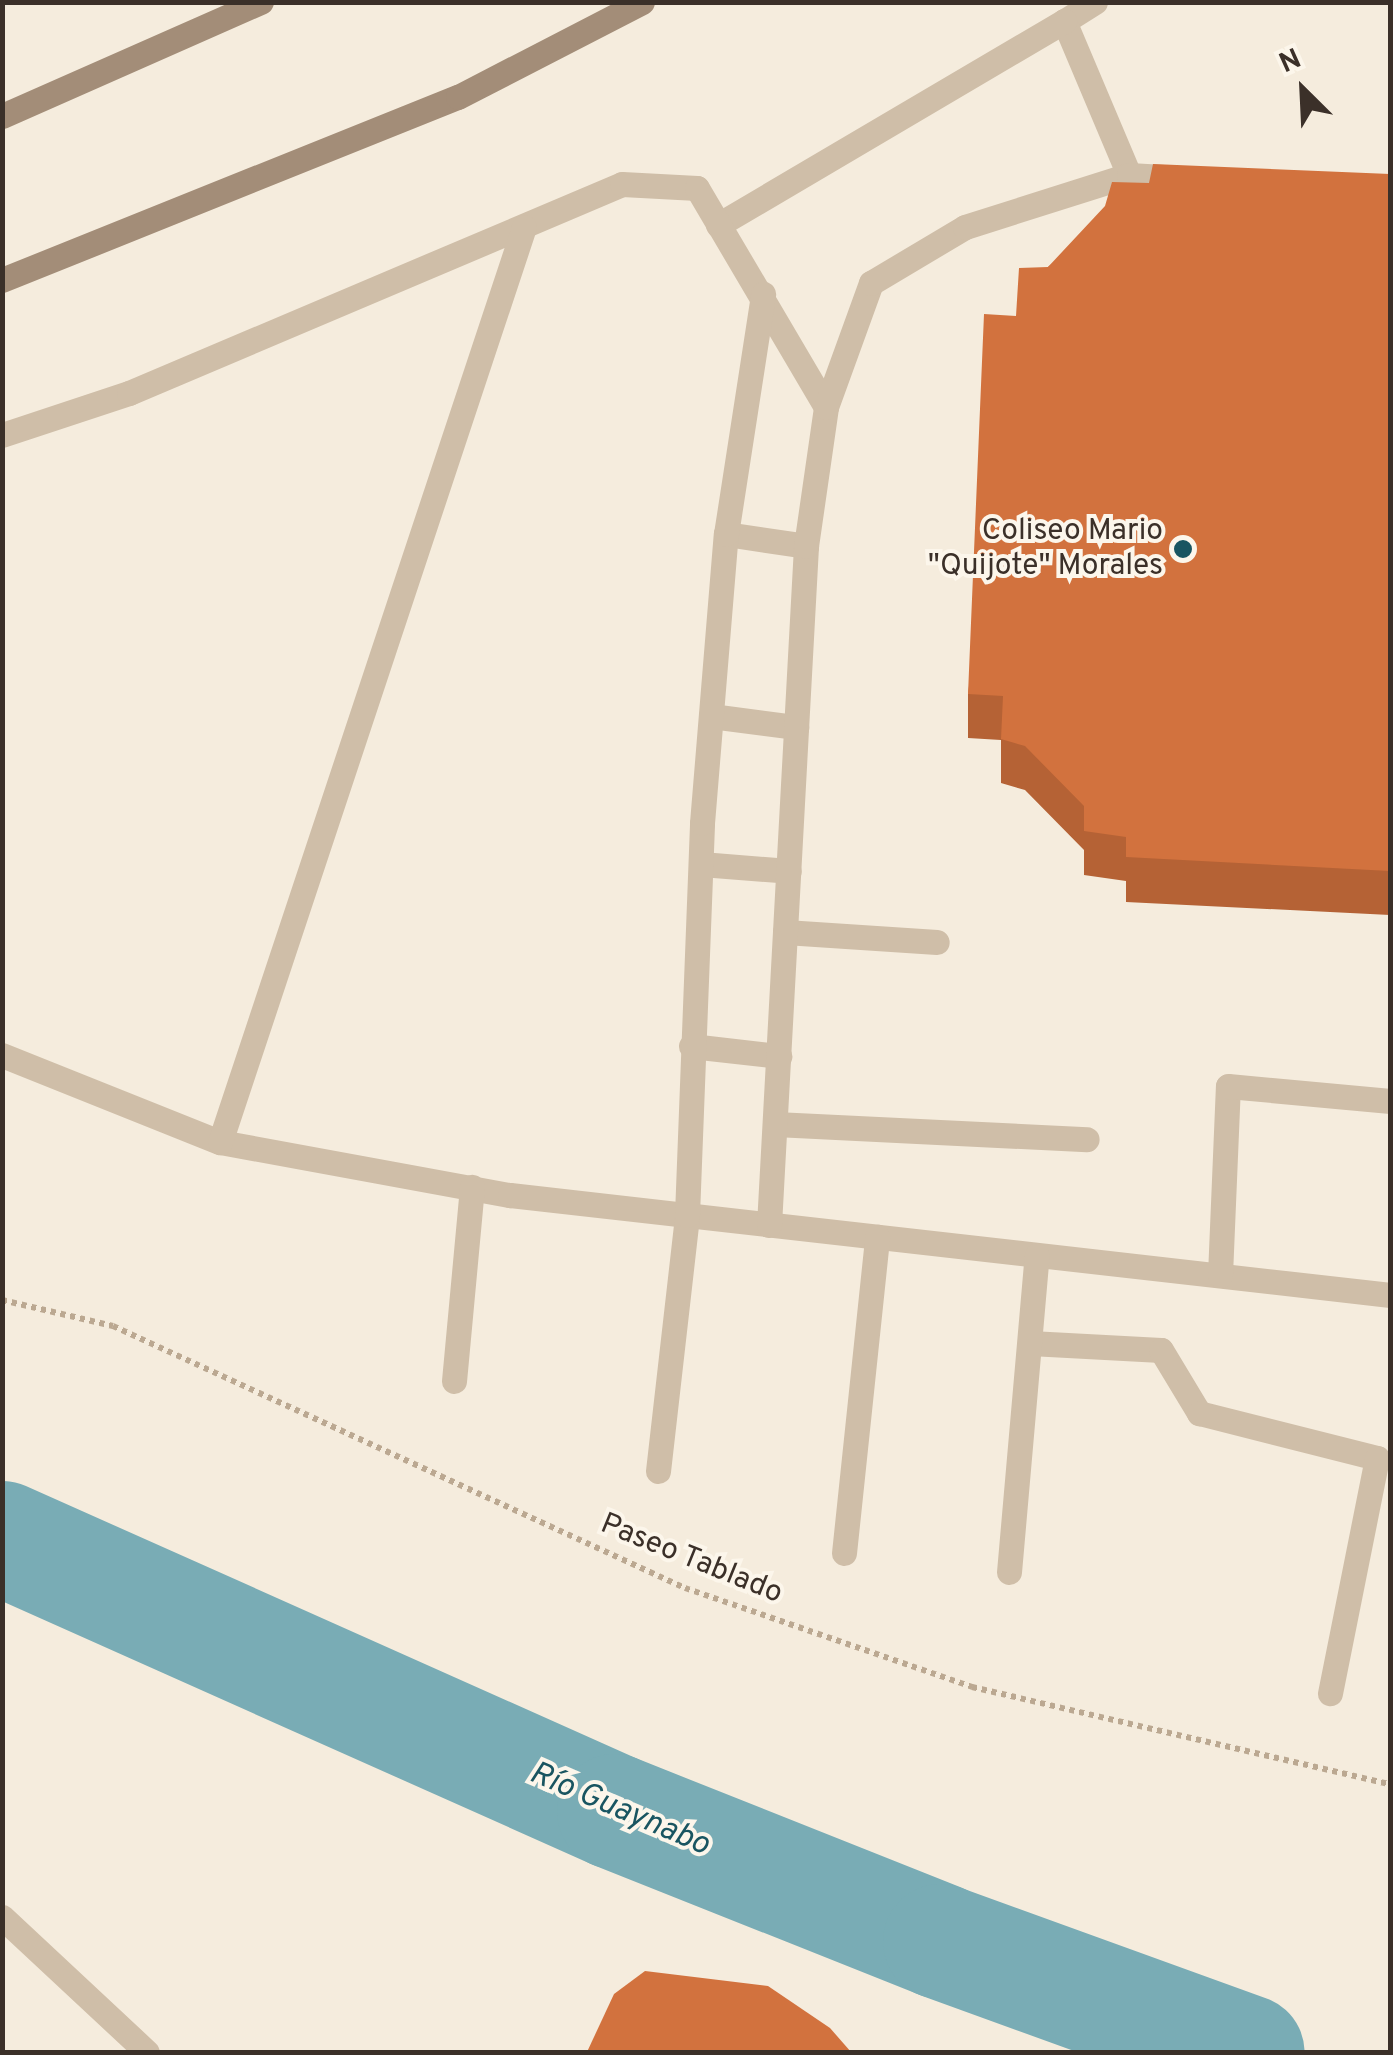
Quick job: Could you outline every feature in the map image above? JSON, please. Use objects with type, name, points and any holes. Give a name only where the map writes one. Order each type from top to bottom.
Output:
[{"type":"main road","points":[[2,116],[260,2]]},
{"type":"main road","points":[[2,280],[458,97],[642,2]]},
{"type":"street","points":[[718,225],[1095,2]]},
{"type":"street","points":[[1064,21],[1129,174]]},
{"type":"street","points":[[769,1224],[806,546],[826,406],[871,283],[965,227],[1129,174],[1204,179]]},
{"type":"street","points":[[2,435],[129,393],[622,184],[696,188],[763,294],[826,406]]},
{"type":"street","points":[[220,1142],[524,227]]},
{"type":"street","points":[[658,1471],[686,1215],[690,1046],[726,534],[763,294]]},
{"type":"street","points":[[726,534],[806,546]]},
{"type":"street","points":[[711,716],[796,726]]},
{"type":"street","points":[[701,864],[789,871]]},
{"type":"street","points":[[786,932],[937,942]]},
{"type":"street","points":[[690,1046],[779,1056]]},
{"type":"street","points":[[2,1056],[220,1142],[472,1187],[1390,1295]]},
{"type":"street","points":[[1220,1275],[1228,1086],[1390,1101]]},
{"type":"street","points":[[775,1124],[1087,1140]]},
{"type":"street","points":[[454,1381],[472,1187]]},
{"type":"street","points":[[844,1554],[877,1236]]},
{"type":"street","points":[[1009,1572],[1037,1255]]},
{"type":"street","points":[[1030,1342],[1161,1350],[1199,1413],[1376,1458],[1330,1694]]},
{"type":"street","points":[[2,1917],[147,2052]]},
{"type":"path","name":"Paseo Tablado","points":[[2,1300],[114,1326],[685,1588],[972,1687],[1390,1784]]},
{"type":"building","name":"Coliseo Mario \"Quijote\" Morales","points":[[1153,164],[1390,174],[1390,871],[1126,857],[1126,837],[1084,831],[1084,806],[1025,746],[1001,739],[1003,696],[968,694],[984,314],[1016,316],[1019,268],[1048,267],[1105,206],[1112,182],[1149,183]]},
{"type":"building","points":[[645,1971],[768,1986],[830,2028],[851,2052],[587,2052],[614,1994]]},
{"type":"waterway","name":"Río Guaynabo","points":[[2,1538],[614,1811],[940,1941],[1247,2052]]},
{"type":"place","name":"Coliseo Mario \"Quijote\" Morales","points":[[1183,549]]}]
